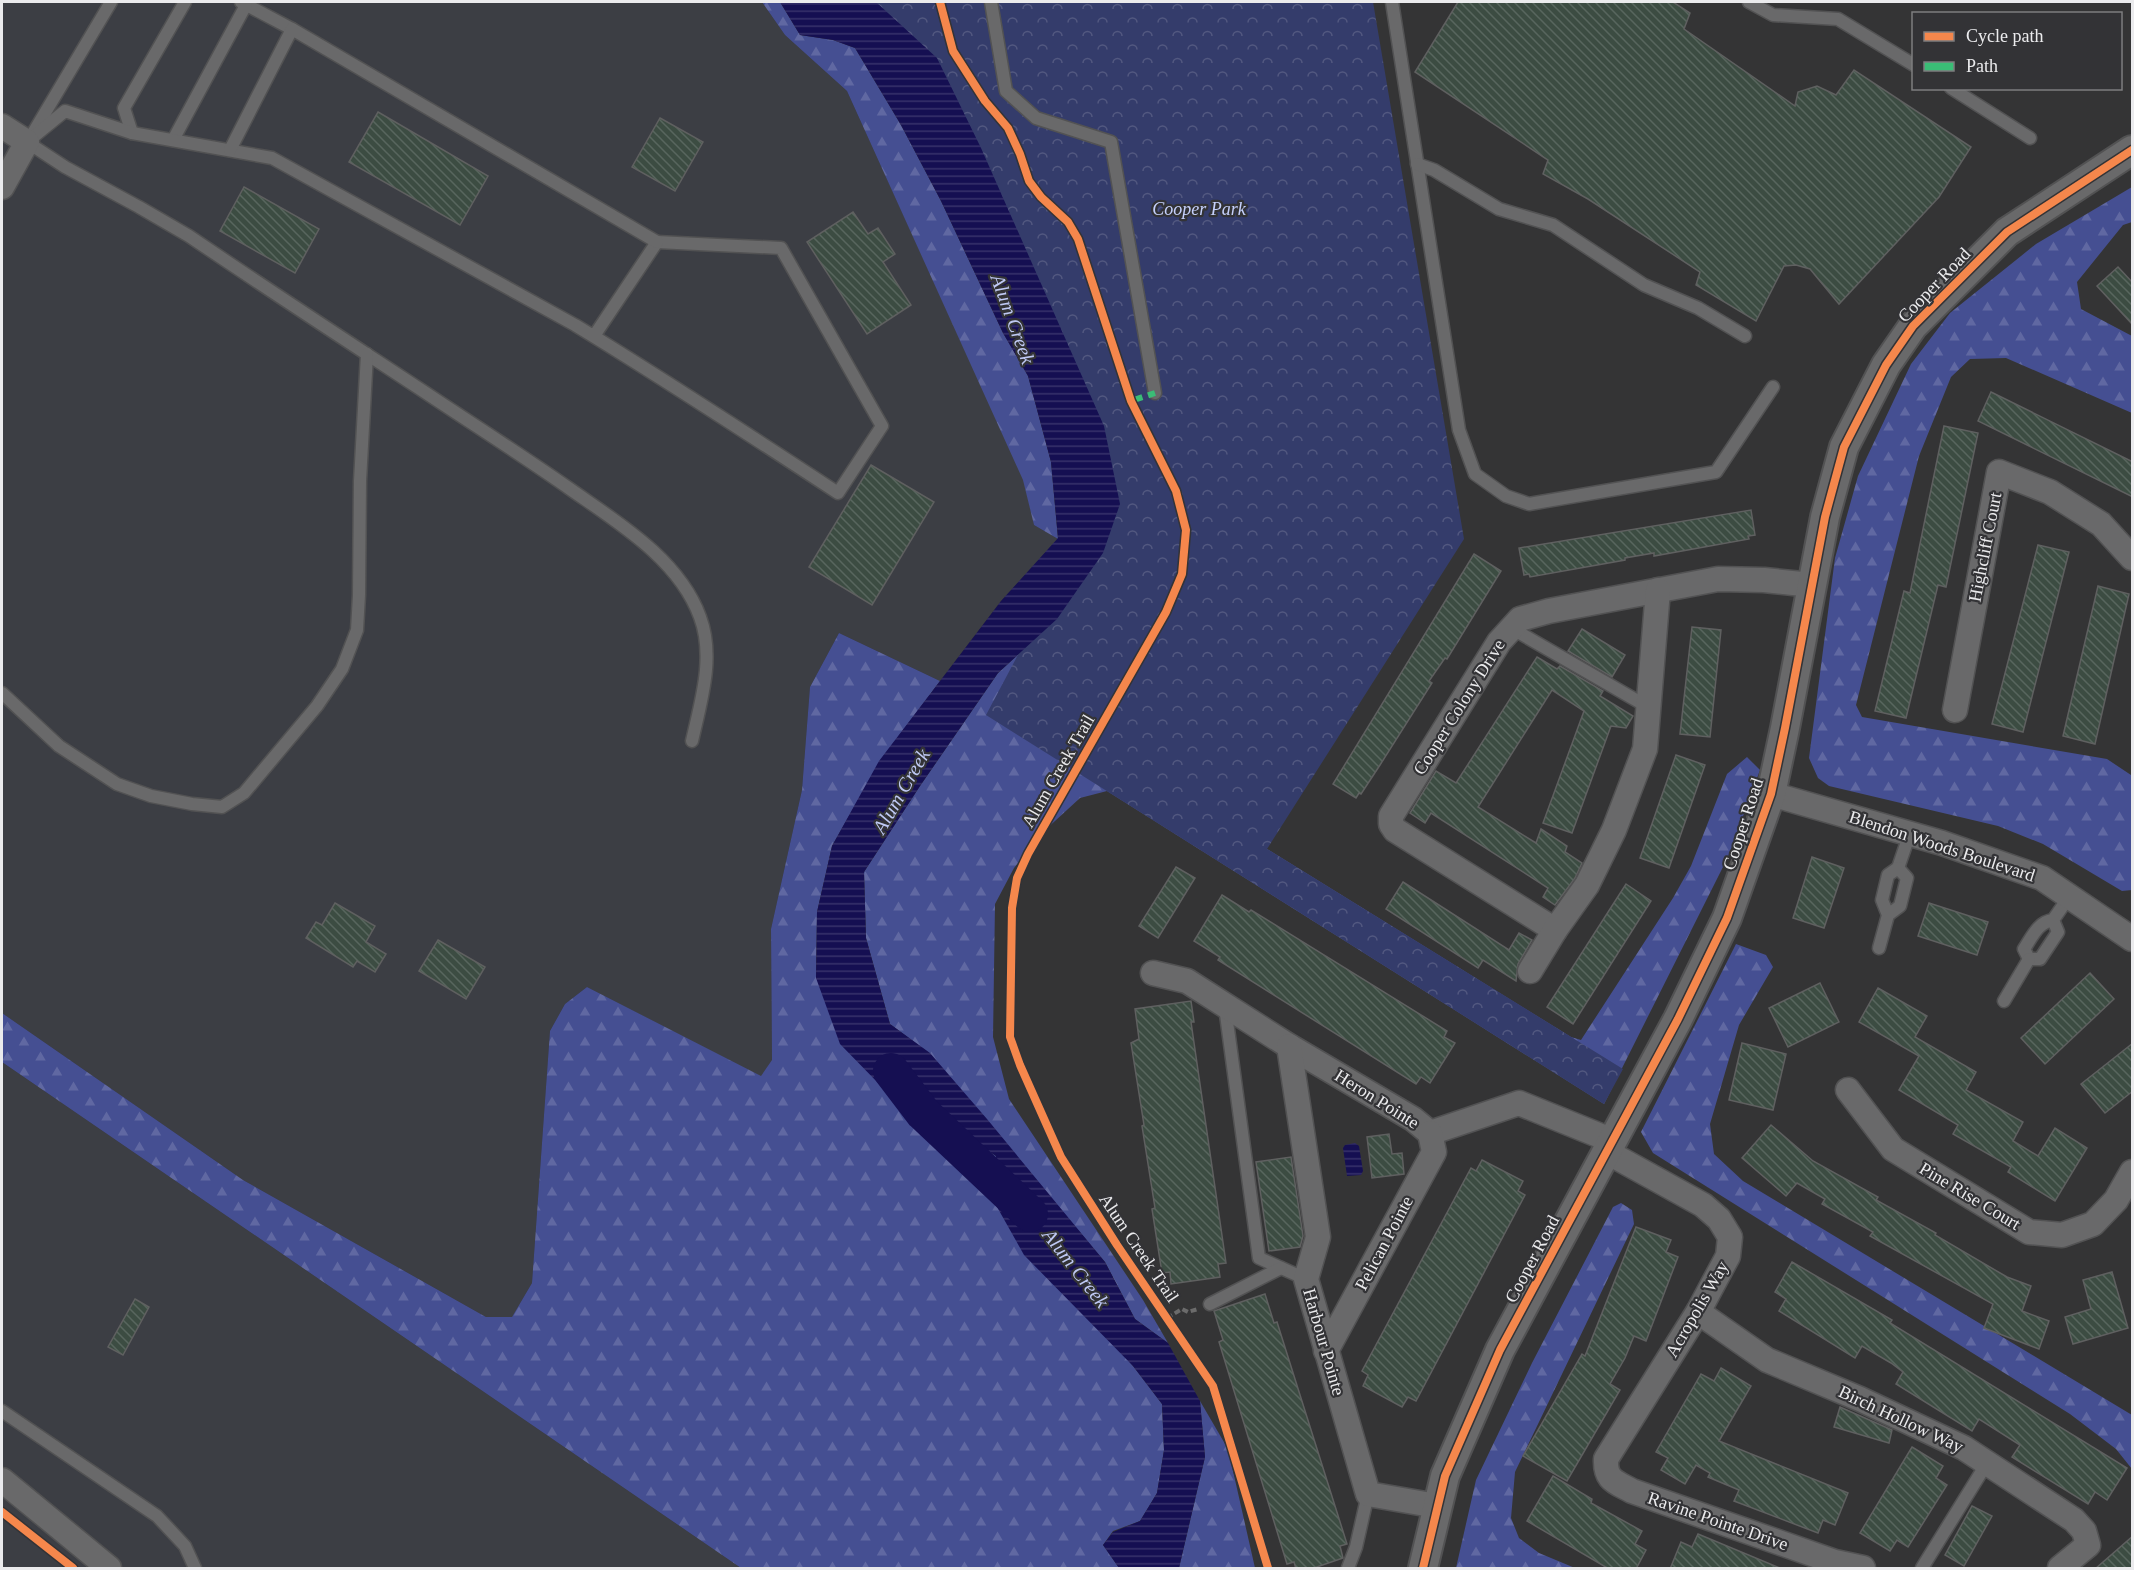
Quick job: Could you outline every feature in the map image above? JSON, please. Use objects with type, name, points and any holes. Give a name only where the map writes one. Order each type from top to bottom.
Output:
[{"type":"street","points":[[2,126],[27,142],[2,187]]},
{"type":"street","name":"Cooper Road","points":[[1423,1569],[1445,1476],[1500,1350],[1678,1019],[1727,918],[1771,794],[1825,517],[1844,447],[1886,365],[1913,326],[2007,232],[2133,150]]},
{"type":"street","name":"Highcliff Court","points":[[1955,710],[1999,472],[2050,492],[2102,524],[2133,558]]},
{"type":"street","name":"Cooper Colony Drive","points":[[1555,930],[1395,830],[1391,824],[1391,816],[1499,642],[1520,619],[1549,611],[1718,579],[1764,580],[1812,585]]},
{"type":"street","points":[[1530,971],[1555,930],[1587,885],[1614,830],[1645,749],[1658,590]]},
{"type":"street","name":"Blendon Woods Boulevard","points":[[1771,794],[1910,833],[2042,878],[2133,939]]},
{"type":"street","name":"Heron Pointe","points":[[1153,973],[1186,981],[1289,1046],[1413,1119],[1430,1133],[1519,1103],[1610,1146]]},
{"type":"street","name":"Harbour Pointe","points":[[1289,1046],[1318,1237],[1306,1279],[1368,1494]]},
{"type":"street","name":"Pine Rise Court","points":[[1848,1090],[1893,1149],[2029,1232],[2062,1235],[2093,1224],[2115,1200],[2133,1172]]},
{"type":"street","name":"Pelican Pointe","points":[[1326,1351],[1434,1152],[1430,1133]]},
{"type":"street","name":"Acropolis Way","points":[[1610,1146],[1703,1205],[1719,1218],[1730,1237],[1728,1256],[1698,1312],[1606,1459],[1605,1469],[1610,1479]]},
{"type":"street","name":"Birch Hollow Way","points":[[1698,1312],[1767,1360],[1860,1399],[1964,1448],[2074,1520],[2084,1531],[2088,1545],[2060,1569]]},
{"type":"street","name":"Ravine Pointe Drive","points":[[1610,1479],[1632,1491],[1835,1562],[1863,1569]]},
{"type":"street","points":[[2,1480],[109,1569]]},
{"type":"street","points":[[1368,1494],[1437,1506]]},
{"type":"lane","points":[[27,142],[111,2]]},
{"type":"lane","points":[[132,133],[124,108],[185,2]]},
{"type":"lane","points":[[991,2],[1006,92],[1036,118],[1111,142],[1155,393]]},
{"type":"lane","points":[[1392,2],[1459,430],[1476,474],[1506,496],[1529,504],[1716,472],[1773,387]]},
{"type":"lane","points":[[1749,2],[1773,15],[1838,19],[1912,64]]},
{"type":"lane","points":[[27,142],[65,111],[132,133],[272,158],[594,336],[651,370],[838,493],[882,426],[781,248],[657,243],[292,29],[243,3],[173,140]]},
{"type":"lane","points":[[230,150],[292,29]]},
{"type":"lane","points":[[1954,90],[2030,138]]},
{"type":"lane","points":[[27,142],[55,161],[189,236],[537,465],[621,525],[662,560],[686,588],[700,617],[707,653],[703,691],[692,741]]},
{"type":"lane","points":[[1417,164],[1434,171],[1499,209],[1553,225],[1644,285],[1698,308],[1745,336]]},
{"type":"lane","points":[[594,336],[657,243]]},
{"type":"lane","points":[[2,693],[59,746],[117,784],[152,796],[222,807],[244,793],[317,706],[342,669],[357,630],[360,481],[367,354]]},
{"type":"lane","points":[[1511,628],[1648,707]]},
{"type":"lane","points":[[1879,948],[1888,915],[1882,900],[1888,875],[1898,868],[1910,833]]},
{"type":"lane","points":[[1888,915],[1900,906],[1907,878],[1898,868]]},
{"type":"lane","points":[[2053,920],[2058,932],[2040,959],[2029,959],[2024,949],[2040,925],[2045,921],[2053,920],[2069,897]]},
{"type":"lane","points":[[2004,1001],[2029,959]]},
{"type":"lane","points":[[1225,1005],[1259,1258],[1306,1279]]},
{"type":"lane","points":[[1210,1304],[1281,1268]]},
{"type":"lane","points":[[2,1411],[157,1516],[184,1546],[195,1569]]},
{"type":"lane","points":[[1922,1569],[1986,1462]]},
{"type":"lane","name":"Harbour Pointe","points":[[1348,1569],[1356,1547],[1368,1494]]},
{"type":"path","points":[[1167,1318],[1177,1310]]},
{"type":"shaded area","points":[[2,2],[762,2],[785,35],[847,91],[1024,480],[1034,525],[1058,539],[1001,601],[940,681],[839,633],[810,687],[802,790],[771,929],[772,1060],[761,1077],[587,987],[565,1004],[550,1031],[532,1283],[512,1317],[486,1317],[243,1180],[2,1013]]},
{"type":"shaded area","points":[[2,1062],[741,1568],[2,1568]]},
{"type":"green space","points":[[762,2],[780,2],[800,35],[833,40],[855,48],[901,125],[941,201],[1003,333],[1028,376],[1051,462],[1058,539],[1034,525],[1023,480],[847,91],[785,35]]},
{"type":"green space","name":"Cooper Park","points":[[844,2],[1373,2],[1464,539],[1267,849],[1623,1069],[1604,1104],[986,715],[1100,500]]},
{"type":"green space","points":[[2132,187],[2132,222],[2123,225],[2077,282],[2081,309],[2132,336],[2132,413],[2006,358],[1970,359],[1951,377],[1919,456],[1856,705],[1862,717],[2107,759],[2131,775],[2132,890],[2122,891],[2043,844],[1998,826],[1829,786],[1818,778],[1809,758],[1835,558],[1858,476],[1911,364],[1950,313],[2036,244]]},
{"type":"green space","points":[[1057,619],[1267,849],[1571,1037],[1581,1040],[1673,898],[1691,866],[1727,774],[1747,757],[1760,770],[1728,857],[1604,1104],[1107,791],[1080,798],[1043,832],[1014,868],[995,904],[993,1037],[1009,1099],[1143,1300],[1168,1343],[1135,1319],[1105,1262],[929,1053],[890,1024],[866,938],[864,872],[998,673]]},
{"type":"green space","points":[[839,633],[940,681],[880,761],[832,846],[817,912],[816,978],[965,1135],[996,1156],[992,1198],[1133,1366],[1162,1404],[1164,1450],[1157,1493],[1140,1521],[1113,1531],[1103,1545],[1119,1568],[741,1568],[2,1062],[2,1013],[243,1180],[486,1317],[512,1317],[532,1283],[550,1031],[565,1004],[587,987],[761,1076],[772,1060],[771,929],[802,790],[810,687]]},
{"type":"green space","points":[[1736,944],[1766,955],[1773,967],[1739,1025],[1710,1124],[1714,1154],[1743,1181],[2132,1415],[2132,1469],[2116,1449],[2070,1414],[1653,1153],[1641,1132]]},
{"type":"green space","points":[[1621,1203],[1632,1210],[1634,1224],[1515,1472],[1511,1518],[1519,1538],[1539,1553],[1575,1568],[1456,1568],[1476,1480],[1532,1363],[1613,1207]]},
{"type":"green space","points":[[1200,1401],[1228,1449],[1255,1568],[1179,1568],[1205,1457]]},
{"type":"water","points":[[780,2],[876,2],[937,58],[981,148],[1104,426],[1120,504],[1103,553],[1057,619],[998,673],[864,872],[866,938],[890,1024],[930,1053],[1105,1262],[1135,1319],[1168,1343],[1200,1401],[1205,1457],[1179,1568],[1119,1568],[1103,1545],[1113,1532],[1140,1521],[1157,1493],[1164,1450],[1162,1404],[1133,1366],[1024,1255],[992,1198],[996,1156],[880,1085],[840,1044],[816,978],[817,912],[832,846],[879,761],[1001,601],[1058,538],[1051,462],[1028,376],[1003,333],[941,201],[901,125],[855,48],[833,40],[800,35]]},
{"type":"water","points":[[1355,1143],[1359,1146],[1363,1171],[1361,1175],[1347,1176],[1343,1148],[1345,1145]]},
{"type":"building","points":[[1458,2],[1673,2],[1690,13],[1684,29],[1795,106],[1798,92],[1817,86],[1836,95],[1854,70],[1971,147],[1939,197],[1839,304],[1810,269],[1796,265],[1784,266],[1756,321],[1696,285],[1700,272],[1588,199],[1543,174],[1548,160],[1415,72]]},
{"type":"building","points":[[378,112],[488,176],[460,225],[349,162]]},
{"type":"building","points":[[660,118],[703,142],[675,191],[632,167]]},
{"type":"building","points":[[244,187],[319,229],[295,273],[220,231]]},
{"type":"building","points":[[853,212],[868,234],[878,228],[895,254],[883,262],[911,305],[867,334],[807,242]]},
{"type":"building","points":[[2118,267],[2133,283],[2133,325],[2097,286]]},
{"type":"building","points":[[1991,392],[2133,462],[2133,497],[1978,421]]},
{"type":"building","points":[[1944,426],[1978,433],[1946,587],[1938,585],[1906,718],[1875,711],[1904,591],[1910,593]]},
{"type":"building","points":[[871,465],[934,502],[872,605],[809,567]]},
{"type":"building","points":[[1751,510],[1755,535],[1748,536],[1749,539],[1654,556],[1654,553],[1625,558],[1625,560],[1530,577],[1529,574],[1524,575],[1519,548]]},
{"type":"building","points":[[2038,545],[2069,552],[2023,732],[1992,724]]},
{"type":"building","points":[[1474,554],[1501,571],[1447,659],[1445,658],[1429,681],[1432,683],[1380,765],[1356,798],[1333,784]]},
{"type":"building","points":[[2098,586],[2129,594],[2095,744],[2063,736]]},
{"type":"building","points":[[1692,627],[1721,630],[1710,737],[1680,734]]},
{"type":"building","points":[[1582,629],[1625,655],[1612,677],[1568,651]]},
{"type":"building","points":[[1537,657],[1557,669],[1560,666],[1603,691],[1600,696],[1633,716],[1626,728],[1611,726],[1572,833],[1543,823],[1584,711],[1552,690],[1478,807],[1536,843],[1541,829],[1567,846],[1565,852],[1582,863],[1575,878],[1555,905],[1543,897],[1548,888],[1431,813],[1425,823],[1410,813],[1436,771],[1456,783]]},
{"type":"building","points":[[1676,755],[1705,765],[1669,868],[1640,858]]},
{"type":"building","points":[[1812,857],[1844,868],[1824,928],[1793,918]]},
{"type":"building","points":[[1176,867],[1195,878],[1158,938],[1139,926]]},
{"type":"building","points":[[1403,882],[1509,950],[1519,933],[1532,940],[1518,964],[1516,981],[1483,960],[1478,968],[1386,909]]},
{"type":"building","points":[[1626,884],[1651,901],[1573,1024],[1547,1007]]},
{"type":"building","points":[[1222,895],[1249,912],[1251,910],[1447,1031],[1444,1037],[1455,1043],[1430,1083],[1421,1077],[1416,1084],[1218,960],[1220,957],[1194,941]]},
{"type":"building","points":[[335,903],[375,926],[366,942],[386,954],[375,972],[357,961],[353,967],[306,938],[316,922],[322,925]]},
{"type":"building","points":[[1929,903],[1988,922],[1977,955],[1918,936]]},
{"type":"building","points":[[438,940],[485,967],[466,999],[419,971]]},
{"type":"building","points":[[2090,973],[2114,999],[2045,1064],[2021,1038]]},
{"type":"building","points":[[1820,983],[1839,1022],[1788,1047],[1769,1008]]},
{"type":"building","points":[[1878,988],[1927,1016],[1915,1037],[1976,1072],[1966,1090],[2023,1122],[2013,1141],[2038,1156],[2055,1128],[2087,1148],[2055,1201],[2008,1172],[2011,1167],[1953,1134],[1958,1125],[1899,1090],[1919,1056],[1859,1022]]},
{"type":"building","points":[[1191,1001],[1194,1022],[1191,1022],[1226,1263],[1218,1264],[1220,1277],[1171,1284],[1170,1272],[1162,1273],[1152,1209],[1155,1208],[1142,1126],[1144,1125],[1131,1043],[1139,1039],[1135,1009]]},
{"type":"building","points":[[1742,1043],[1786,1054],[1773,1110],[1729,1100]]},
{"type":"building","points":[[2133,1043],[2133,1091],[2105,1113],[2081,1084]]},
{"type":"building","points":[[1771,1125],[1813,1161],[1878,1197],[1876,1200],[1936,1233],[1935,1235],[2007,1277],[2031,1286],[2022,1311],[2049,1321],[2039,1349],[1984,1328],[1993,1304],[1870,1236],[1873,1232],[1822,1204],[1825,1199],[1797,1183],[1786,1196],[1742,1158]]},
{"type":"building","points":[[1389,1134],[1392,1154],[1402,1153],[1404,1174],[1372,1178],[1367,1137]]},
{"type":"building","points":[[1291,1157],[1303,1236],[1300,1247],[1269,1251],[1256,1162]]},
{"type":"building","points":[[1482,1160],[1523,1181],[1518,1191],[1525,1195],[1416,1401],[1408,1397],[1402,1407],[1363,1386],[1368,1375],[1362,1371],[1471,1168],[1476,1171]]},
{"type":"building","points":[[1636,1227],[1671,1240],[1666,1252],[1678,1257],[1646,1341],[1634,1336],[1610,1384],[1620,1390],[1567,1481],[1523,1456],[1582,1354],[1585,1356]]},
{"type":"building","points":[[1792,1262],[1892,1320],[1890,1323],[2127,1468],[2107,1500],[2095,1492],[2088,1504],[2012,1457],[2020,1445],[1979,1419],[1972,1431],[1896,1384],[1903,1372],[1891,1363],[1862,1346],[1855,1358],[1779,1311],[1786,1299],[1775,1292]]},
{"type":"building","points":[[2112,1272],[2128,1328],[2073,1344],[2065,1317],[2091,1309],[2083,1280]]},
{"type":"building","points":[[1265,1294],[1274,1323],[1277,1322],[1347,1544],[1340,1546],[1343,1558],[1311,1569],[1296,1569],[1294,1562],[1287,1564],[1219,1342],[1223,1340],[1214,1311]]},
{"type":"building","points":[[135,1299],[149,1307],[123,1355],[108,1347]]},
{"type":"building","points":[[1721,1368],[1751,1386],[1719,1441],[1848,1493],[1835,1525],[1823,1520],[1818,1533],[1734,1501],[1739,1490],[1708,1477],[1710,1473],[1696,1465],[1685,1484],[1661,1470],[1668,1458],[1656,1452],[1701,1374],[1714,1381]]},
{"type":"building","points":[[1840,1407],[1892,1430],[1889,1443],[1834,1427]]},
{"type":"building","points":[[1912,1447],[1943,1466],[1936,1478],[1947,1485],[1908,1547],[1897,1540],[1890,1551],[1860,1533]]},
{"type":"building","points":[[1553,1476],[1592,1499],[1591,1503],[1642,1531],[1635,1544],[1646,1550],[1636,1569],[1609,1569],[1527,1521]]},
{"type":"building","points":[[1972,1506],[1992,1516],[1964,1566],[1945,1555]]},
{"type":"building","points":[[1698,1534],[1780,1569],[1670,1569],[1681,1542],[1692,1547]]},
{"type":"building","points":[[2133,1536],[2133,1569],[2095,1569]]},
{"type":"waterway","name":"Alum Creek","points":[[891,1071],[923,1113],[1030,1214]]},
{"type":"marked path","points":[[1131,401],[1155,393]]},
{"type":"cycle path","name":"Alum Creek Trail","points":[[940,2],[953,51],[985,101],[1008,128],[1029,181],[1041,197],[1068,222],[1078,239],[1131,401],[1176,491],[1186,530],[1182,574],[1166,612],[1028,854],[1017,878],[1012,908],[1010,1037],[1061,1157],[1117,1245],[1213,1386],[1268,1568]]},
{"type":"cycle path","points":[[1423,1568],[1445,1476],[1500,1350],[1678,1019],[1727,918],[1771,794],[1825,517],[1844,447],[1886,365],[1913,326],[2007,232],[2132,150]]},
{"type":"cycle path","points":[[2,1512],[73,1568]]}]
